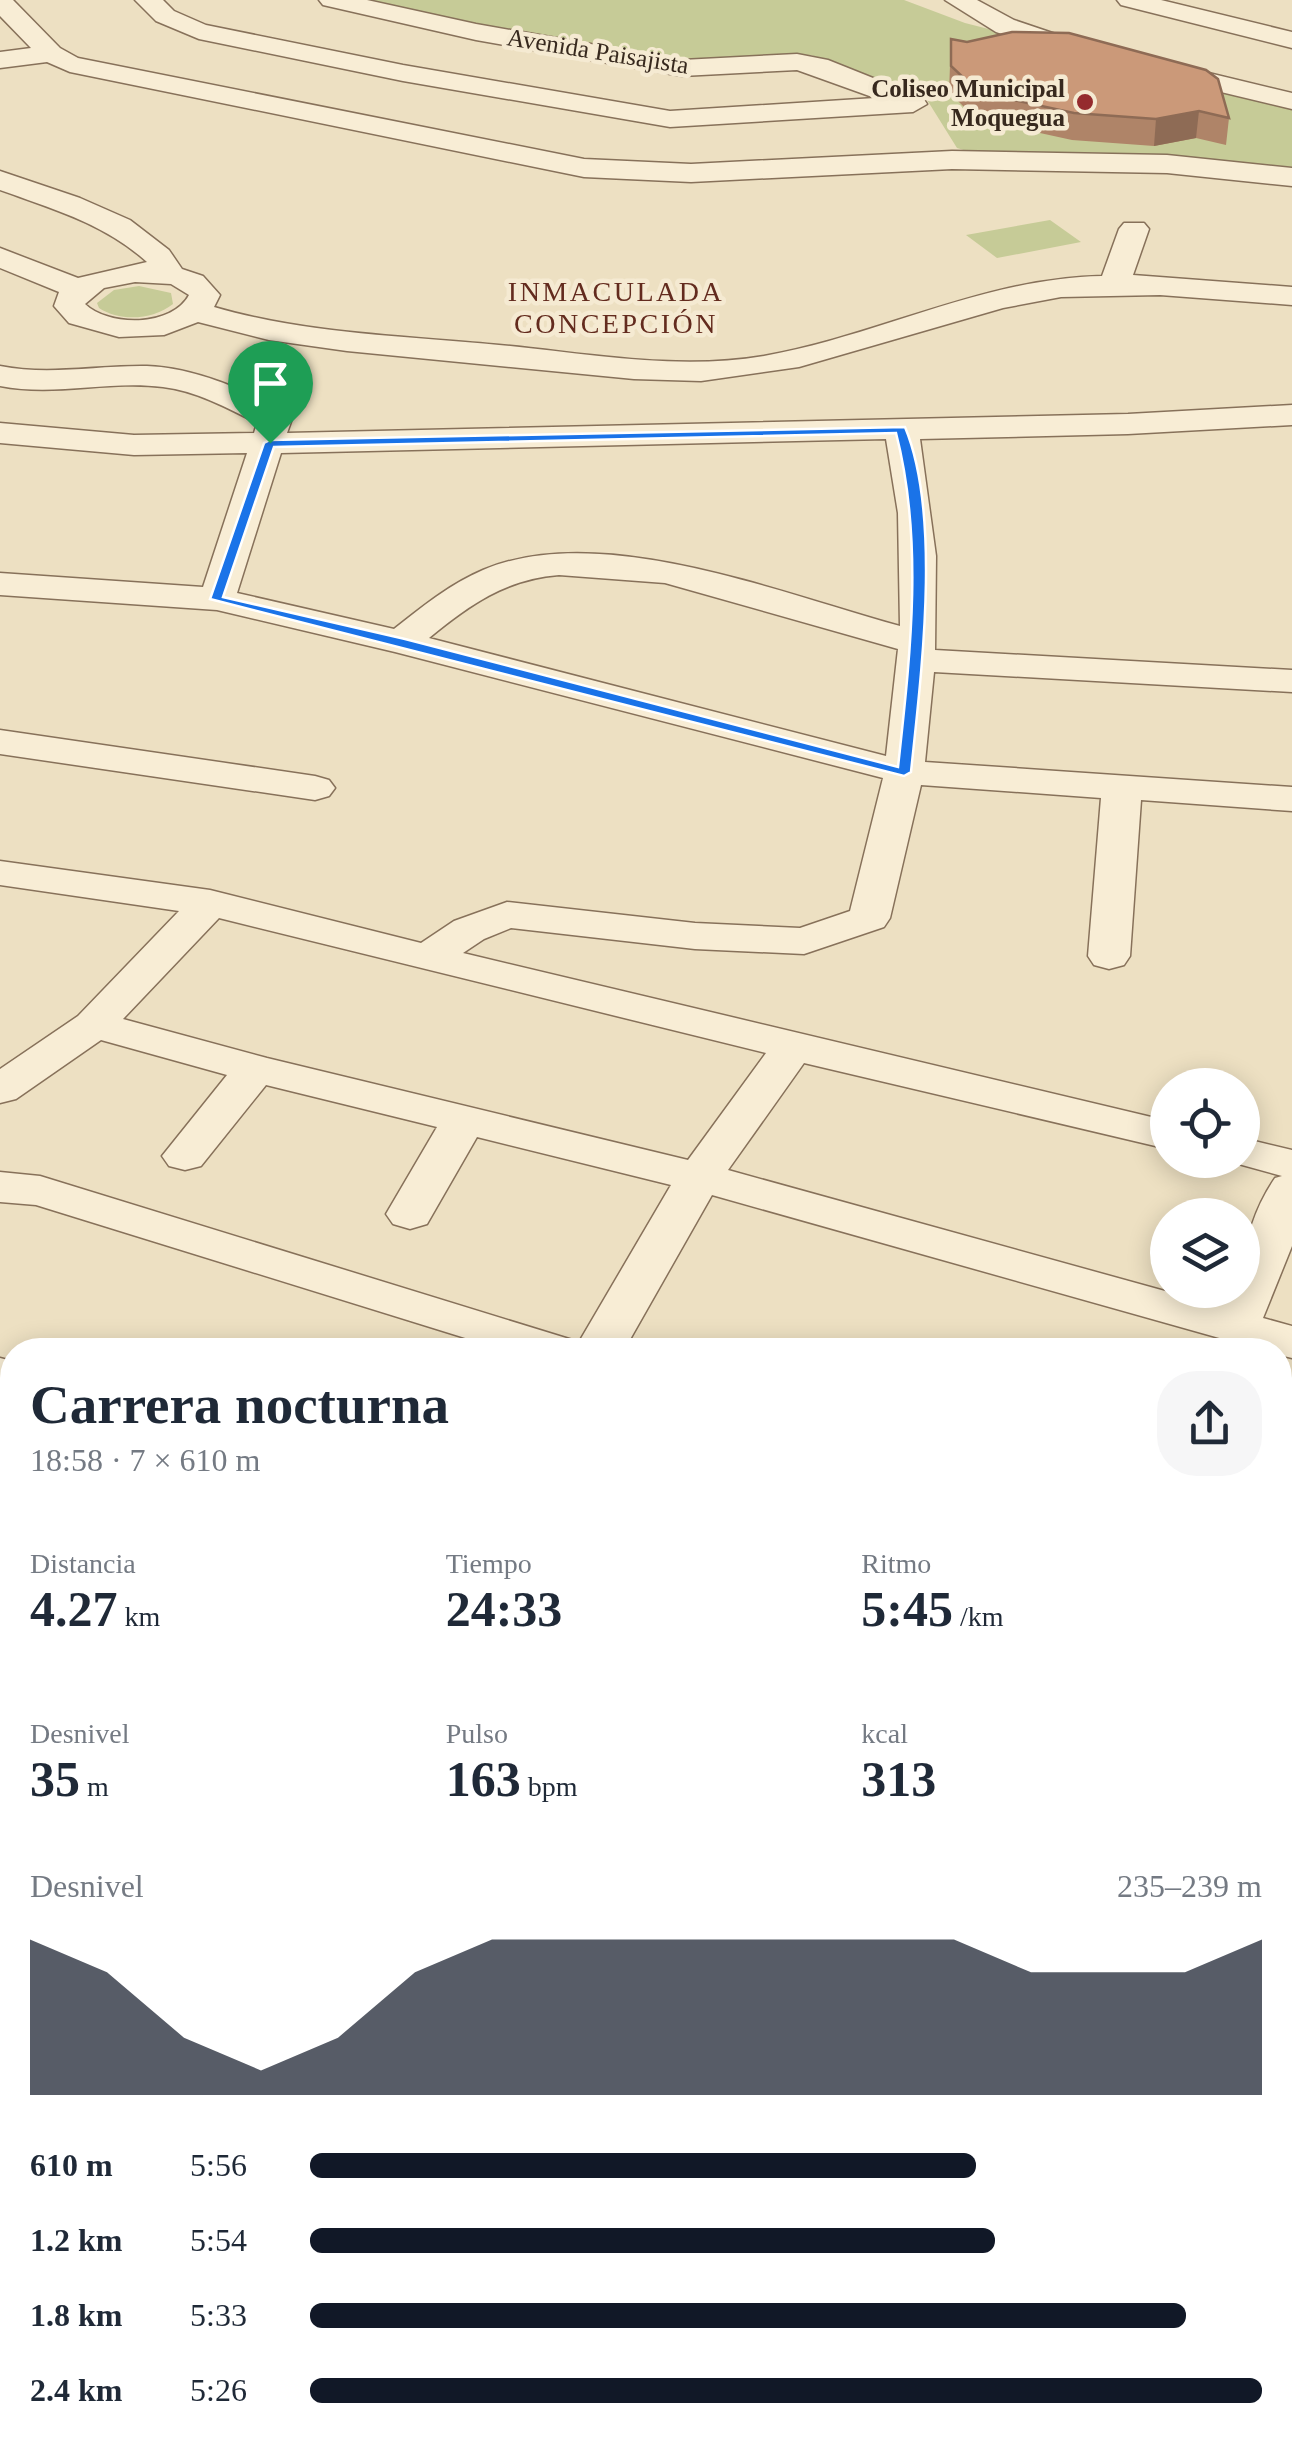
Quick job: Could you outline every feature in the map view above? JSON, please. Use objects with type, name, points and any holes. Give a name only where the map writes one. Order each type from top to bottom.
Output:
[{"type":"street","points":[[148,0],[165,16],[199,31],[403,73],[670,118],[913,104],[952,160]]},
{"type":"street","name":"Avenida Paisajista","points":[[332,0],[476,32],[682,68],[798,62],[819,66],[913,104]]},
{"type":"street","points":[[958,0],[1005,26],[1057,46],[1292,101]]},
{"type":"street","points":[[0,1],[51,54],[70,64],[584,168],[691,174],[952,160],[1167,164],[1292,177]]},
{"type":"street","points":[[1057,46],[1132,1],[1186,6],[1292,40]]},
{"type":"street","points":[[324,117],[476,32]]},
{"type":"street","points":[[796,35],[850,60]]},
{"type":"street","points":[[719,66],[714,44],[724,36]]},
{"type":"street","points":[[0,60],[51,54]]},
{"type":"street","points":[[0,180],[118,224],[160,260],[170,275]]},
{"type":"street","points":[[1115,283],[1134,229]]},
{"type":"street","points":[[0,256],[80,288],[120,275],[170,275],[200,287],[206,295],[196,312]]},
{"type":"street","points":[[80,288],[69,306],[86,321],[146,328],[196,312],[234,325],[403,346],[670,371],[766,365],[1030,293],[1115,283],[1292,296]]},
{"type":"street","points":[[146,328],[152,376]]},
{"type":"street","points":[[0,376],[86,381],[152,376],[233,398],[275,419],[216,599]]},
{"type":"street","points":[[0,433],[134,445],[901,430],[1292,415]]},
{"type":"street","points":[[430,957],[468,930],[506,915],[696,936],[804,941],[846,930],[869,918],[904,772],[916,651],[914,481],[901,430]]},
{"type":"street","points":[[400,642],[467,592],[500,575],[531,566],[628,567],[668,573],[916,651],[1292,681]]},
{"type":"street","points":[[0,584],[216,599],[400,642],[904,772],[1292,799]]},
{"type":"street","points":[[0,742],[314,788]]},
{"type":"street","points":[[1108,956],[1122,786]]},
{"type":"street","points":[[0,872],[210,903],[793,1047],[1150,1130]]},
{"type":"street","points":[[0,1089],[94,1025],[210,903]]},
{"type":"street","points":[[94,1025],[256,1070],[699,1177],[1280,1338]]},
{"type":"street","points":[[607,1338],[699,1177],[793,1047]]},
{"type":"street","points":[[186,1156],[256,1070]]},
{"type":"street","points":[[410,1214],[465,1118]]},
{"type":"street","points":[[1260,1156],[1292,1164]]},
{"type":"street","points":[[0,1187],[40,1191],[520,1338]]},
{"type":"street","points":[[1236,1324],[1292,1188]]},
{"type":"green space","points":[[356,0],[904,0],[965,23],[1292,107],[1292,167],[1115,153],[967,151],[957,148],[924,95],[811,55],[667,60]]},
{"type":"green space","points":[[1050,220],[1081,242],[997,258],[966,235]]},
{"type":"green space","points":[[139,286],[171,293],[173,304],[136,317],[117,316],[99,308],[97,303],[114,290]]},
{"type":"building","points":[[1012,32],[1069,33],[1206,70],[1218,79],[1229,118],[1199,111],[1156,119],[1074,113],[1014,100],[967,81],[951,66],[951,39],[967,42]]},
{"type":"place","name":"Coliseo Municipal Moquegua","points":[[1085,102]]},
{"type":"district","name":"INMACULADA CONCEPCIÓN","points":[[616,307]]},
{"type":"route","points":[[901,430],[914,481],[918,643],[904,772],[400,642],[216,599],[270,443],[901,430]]}]
